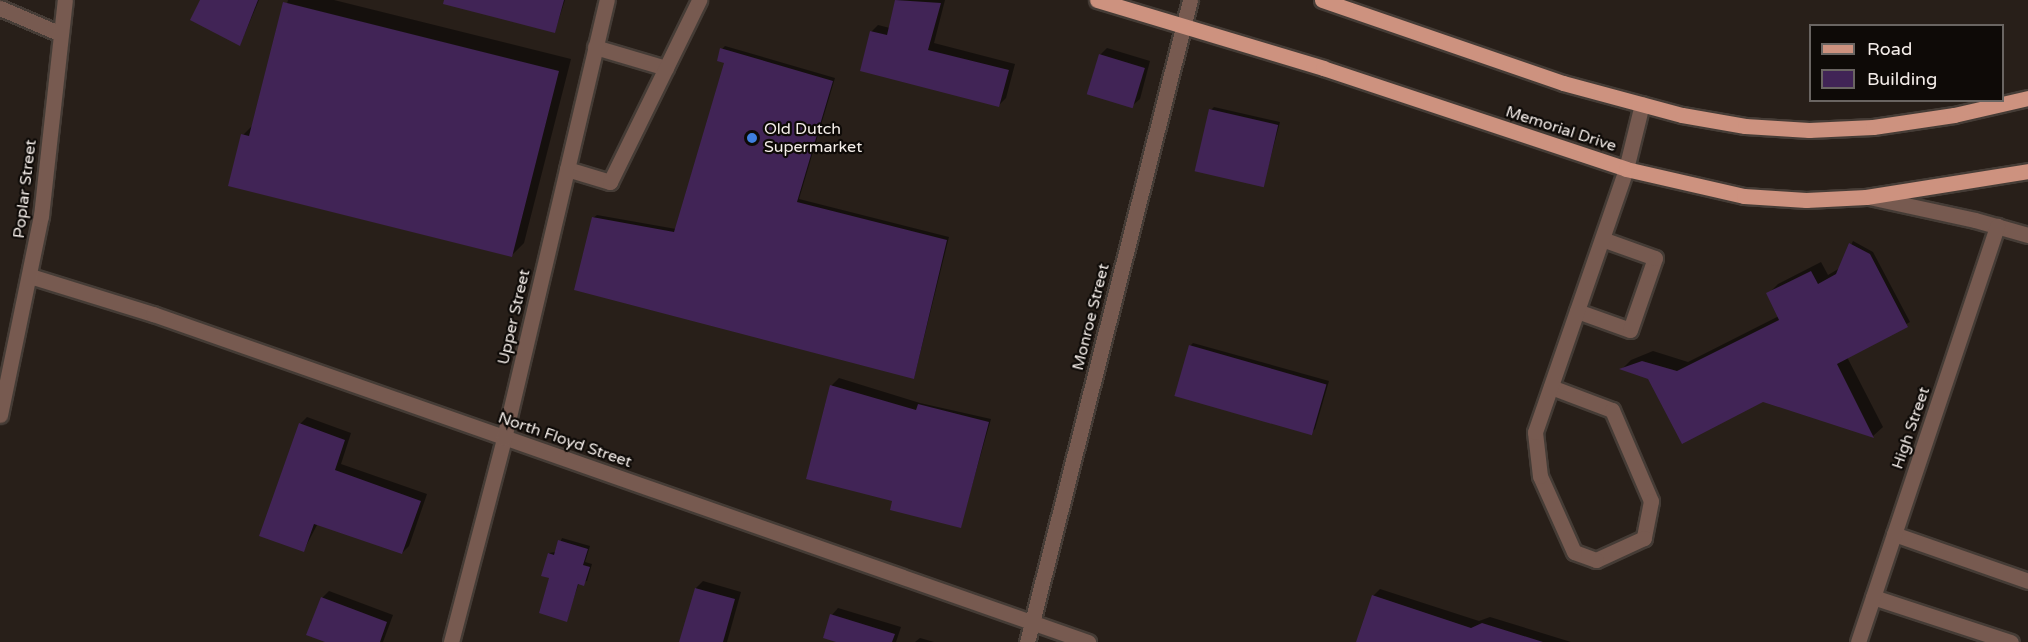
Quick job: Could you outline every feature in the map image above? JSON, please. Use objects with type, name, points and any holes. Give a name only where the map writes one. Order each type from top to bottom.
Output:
[{"type":"main road","name":"Memorial Drive","points":[[1097,0],[1184,25],[1626,169],[1744,196],[1806,200],[1866,197],[2028,171]]},
{"type":"main road","points":[[1322,0],[1563,83],[1642,104],[1745,126],[1809,130],[1873,127],[1954,115],[2028,98]]},
{"type":"street","name":"Poplar Street","points":[[0,415],[5,372],[30,276],[42,216],[65,0]]},
{"type":"street","name":"Upper Street","points":[[451,642],[504,438],[607,0]]},
{"type":"street","points":[[567,169],[610,182],[699,0]]},
{"type":"street","name":"Monroe Street","points":[[1027,642],[1190,0]]},
{"type":"street","points":[[0,8],[61,34]]},
{"type":"street","points":[[596,47],[666,68]]},
{"type":"street","points":[[1551,387],[1612,410],[1651,501],[1644,538],[1596,560],[1574,552],[1539,476],[1535,432],[1626,169],[1642,104]]},
{"type":"street","points":[[1866,197],[2028,235]]},
{"type":"street","name":"High Street","points":[[1858,642],[1997,226]]},
{"type":"street","points":[[1577,311],[1630,330],[1655,258],[1602,239]]},
{"type":"street","name":"North Floyd Street","points":[[30,276],[153,314],[1088,642]]},
{"type":"street","points":[[1894,534],[2028,580]]},
{"type":"street","points":[[1873,597],[2012,642]]},
{"type":"building","points":[[200,0],[258,0],[240,46],[190,20]]},
{"type":"building","points":[[444,0],[564,0],[555,33],[443,4]]},
{"type":"building","points":[[895,0],[941,3],[928,50],[1009,70],[999,107],[860,71],[870,31],[887,35]]},
{"type":"building","points":[[283,2],[559,71],[512,257],[228,186],[241,134],[249,136]]},
{"type":"building","points":[[720,48],[833,81],[797,202],[947,240],[914,379],[574,290],[592,217],[674,232],[724,63],[717,61]]},
{"type":"building","points":[[1099,54],[1145,68],[1133,108],[1087,94]]},
{"type":"building","points":[[1209,109],[1278,125],[1264,187],[1195,171]]},
{"type":"building","points":[[1849,243],[1870,254],[1908,327],[1837,364],[1874,438],[1763,402],[1682,444],[1648,379],[1619,369],[1642,361],[1677,371],[1779,320],[1766,293],[1811,271],[1818,284],[1836,274]]},
{"type":"building","points":[[1189,345],[1326,384],[1312,435],[1174,396]]},
{"type":"building","points":[[830,385],[916,410],[918,404],[989,422],[961,528],[890,510],[892,501],[806,479]]},
{"type":"building","points":[[299,423],[345,440],[335,470],[421,501],[402,554],[314,524],[304,552],[259,536]]},
{"type":"building","points":[[558,540],[588,549],[583,565],[590,567],[584,586],[578,584],[567,622],[539,613],[549,578],[541,576],[548,553],[554,555]]},
{"type":"building","points":[[695,588],[735,599],[723,642],[679,642]]},
{"type":"building","points":[[1372,595],[1471,628],[1482,623],[1543,642],[1356,642]]},
{"type":"building","points":[[321,597],[387,622],[380,642],[325,642],[306,635]]},
{"type":"building","points":[[830,614],[895,634],[892,642],[836,642],[823,638]]},
{"type":"place","name":"Old Dutch Supermarket","points":[[752,138]]}]
